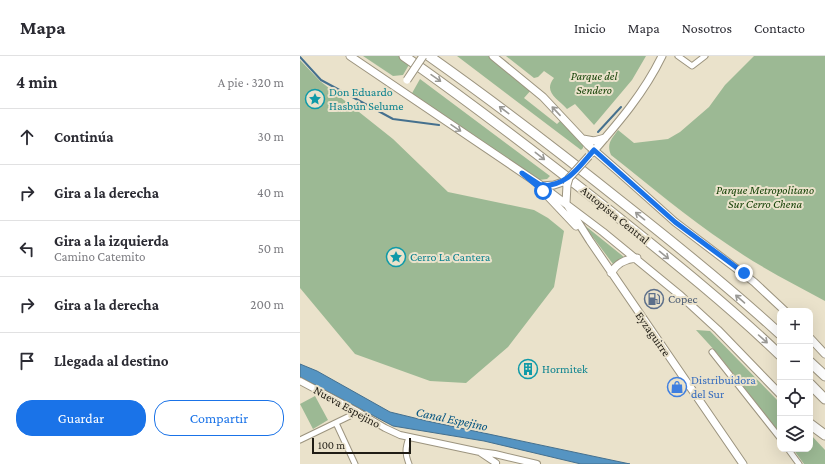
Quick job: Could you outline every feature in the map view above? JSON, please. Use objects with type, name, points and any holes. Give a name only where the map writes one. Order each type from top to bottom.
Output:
[{"type":"highway","name":"Autopista Central","points":[[404,56],[465,98],[557,169],[713,295],[777,352]]},
{"type":"highway","name":"Autopista Central","points":[[429,56],[565,156],[685,252],[777,331]]},
{"type":"highway","points":[[813,365],[825,376]]},
{"type":"highway","points":[[813,387],[825,398]]},
{"type":"highway","points":[[813,426],[825,435]]},
{"type":"main road","points":[[350,56],[542,186],[637,258],[682,296],[718,330],[777,391]]},
{"type":"main road","points":[[401,90],[423,56]]},
{"type":"main road","points":[[493,56],[543,97],[583,139],[591,153],[675,222],[754,282],[782,308]]},
{"type":"main road","points":[[542,186],[554,185],[566,181],[605,138],[639,96],[662,56]]},
{"type":"main road","points":[[583,139],[594,141],[605,138]]},
{"type":"main road","points":[[522,173],[558,207],[590,241]]},
{"type":"main road","points":[[566,181],[566,203]]},
{"type":"main road","name":"Eyzaguirre","points":[[566,203],[611,273],[743,464]]},
{"type":"main road","points":[[611,273],[616,266],[622,262],[637,258]]},
{"type":"main road","points":[[813,341],[825,354]]},
{"type":"main road","points":[[813,427],[825,441]]},
{"type":"street","points":[[678,56],[692,66],[705,56]]},
{"type":"street","points":[[712,352],[777,434]]},
{"type":"street","name":"Nueva Espejino","points":[[300,381],[389,430],[409,438],[480,452],[489,452],[535,464]]},
{"type":"street","points":[[301,438],[358,412]]},
{"type":"street","points":[[336,423],[355,464]]},
{"type":"street","points":[[409,438],[405,447],[405,456],[409,464]]},
{"type":"street","points":[[480,452],[495,464],[508,457]]},
{"type":"street","points":[[790,452],[799,464]]},
{"type":"green space","points":[[363,56],[400,56],[410,63],[403,75],[393,76]]},
{"type":"green space","points":[[457,56],[489,56],[532,89],[524,98],[557,124],[562,119],[583,143],[583,148],[581,150]]},
{"type":"green space","name":"Parque del Sendero","points":[[506,56],[646,56],[632,80],[594,125],[575,104],[567,109],[553,95],[550,87],[554,78],[544,71],[538,77],[534,78]]},
{"type":"green space","name":"Parque Metropolitano Sur Cerro Chena","points":[[754,56],[825,56],[825,301],[763,267],[712,234],[611,155],[609,144],[618,130],[634,143],[668,139],[680,132],[709,107],[725,85]]},
{"type":"green space","points":[[300,60],[320,81],[393,139],[448,192],[534,210],[548,218],[564,231],[554,287],[508,347],[466,383],[430,381],[355,354],[300,288]]},
{"type":"green space","points":[[420,79],[550,176],[547,179],[539,180],[411,95]]},
{"type":"green space","points":[[583,224],[624,257],[613,264]]},
{"type":"green space","points":[[696,330],[710,331],[777,400],[777,429],[717,353]]},
{"type":"green space","points":[[315,396],[328,420],[313,429],[300,404]]},
{"type":"green space","points":[[813,437],[825,450],[825,464],[804,464],[795,452],[813,452]]},
{"type":"water","points":[[300,364],[317,371],[390,412],[630,464],[581,464],[484,441],[393,426],[300,377]]},
{"type":"waterway","name":"Canal Espejino","points":[[300,57],[321,80],[393,119],[439,125]]},
{"type":"waterway","points":[[598,132],[621,107]]},
{"type":"place","name":"Don Eduardo Hasbún Selume","points":[[315,99]]},
{"type":"place","name":"Cerro La Cantera","points":[[396,257]]},
{"type":"place","name":"Copec","points":[[654,299]]},
{"type":"place","name":"Hormitek","points":[[528,369]]},
{"type":"place","name":"Distribuidora del Sur","points":[[677,387]]},
{"type":"route","points":[[543,191],[522,173],[542,186],[558,184],[569,178],[594,150],[675,222],[744,273]]}]
